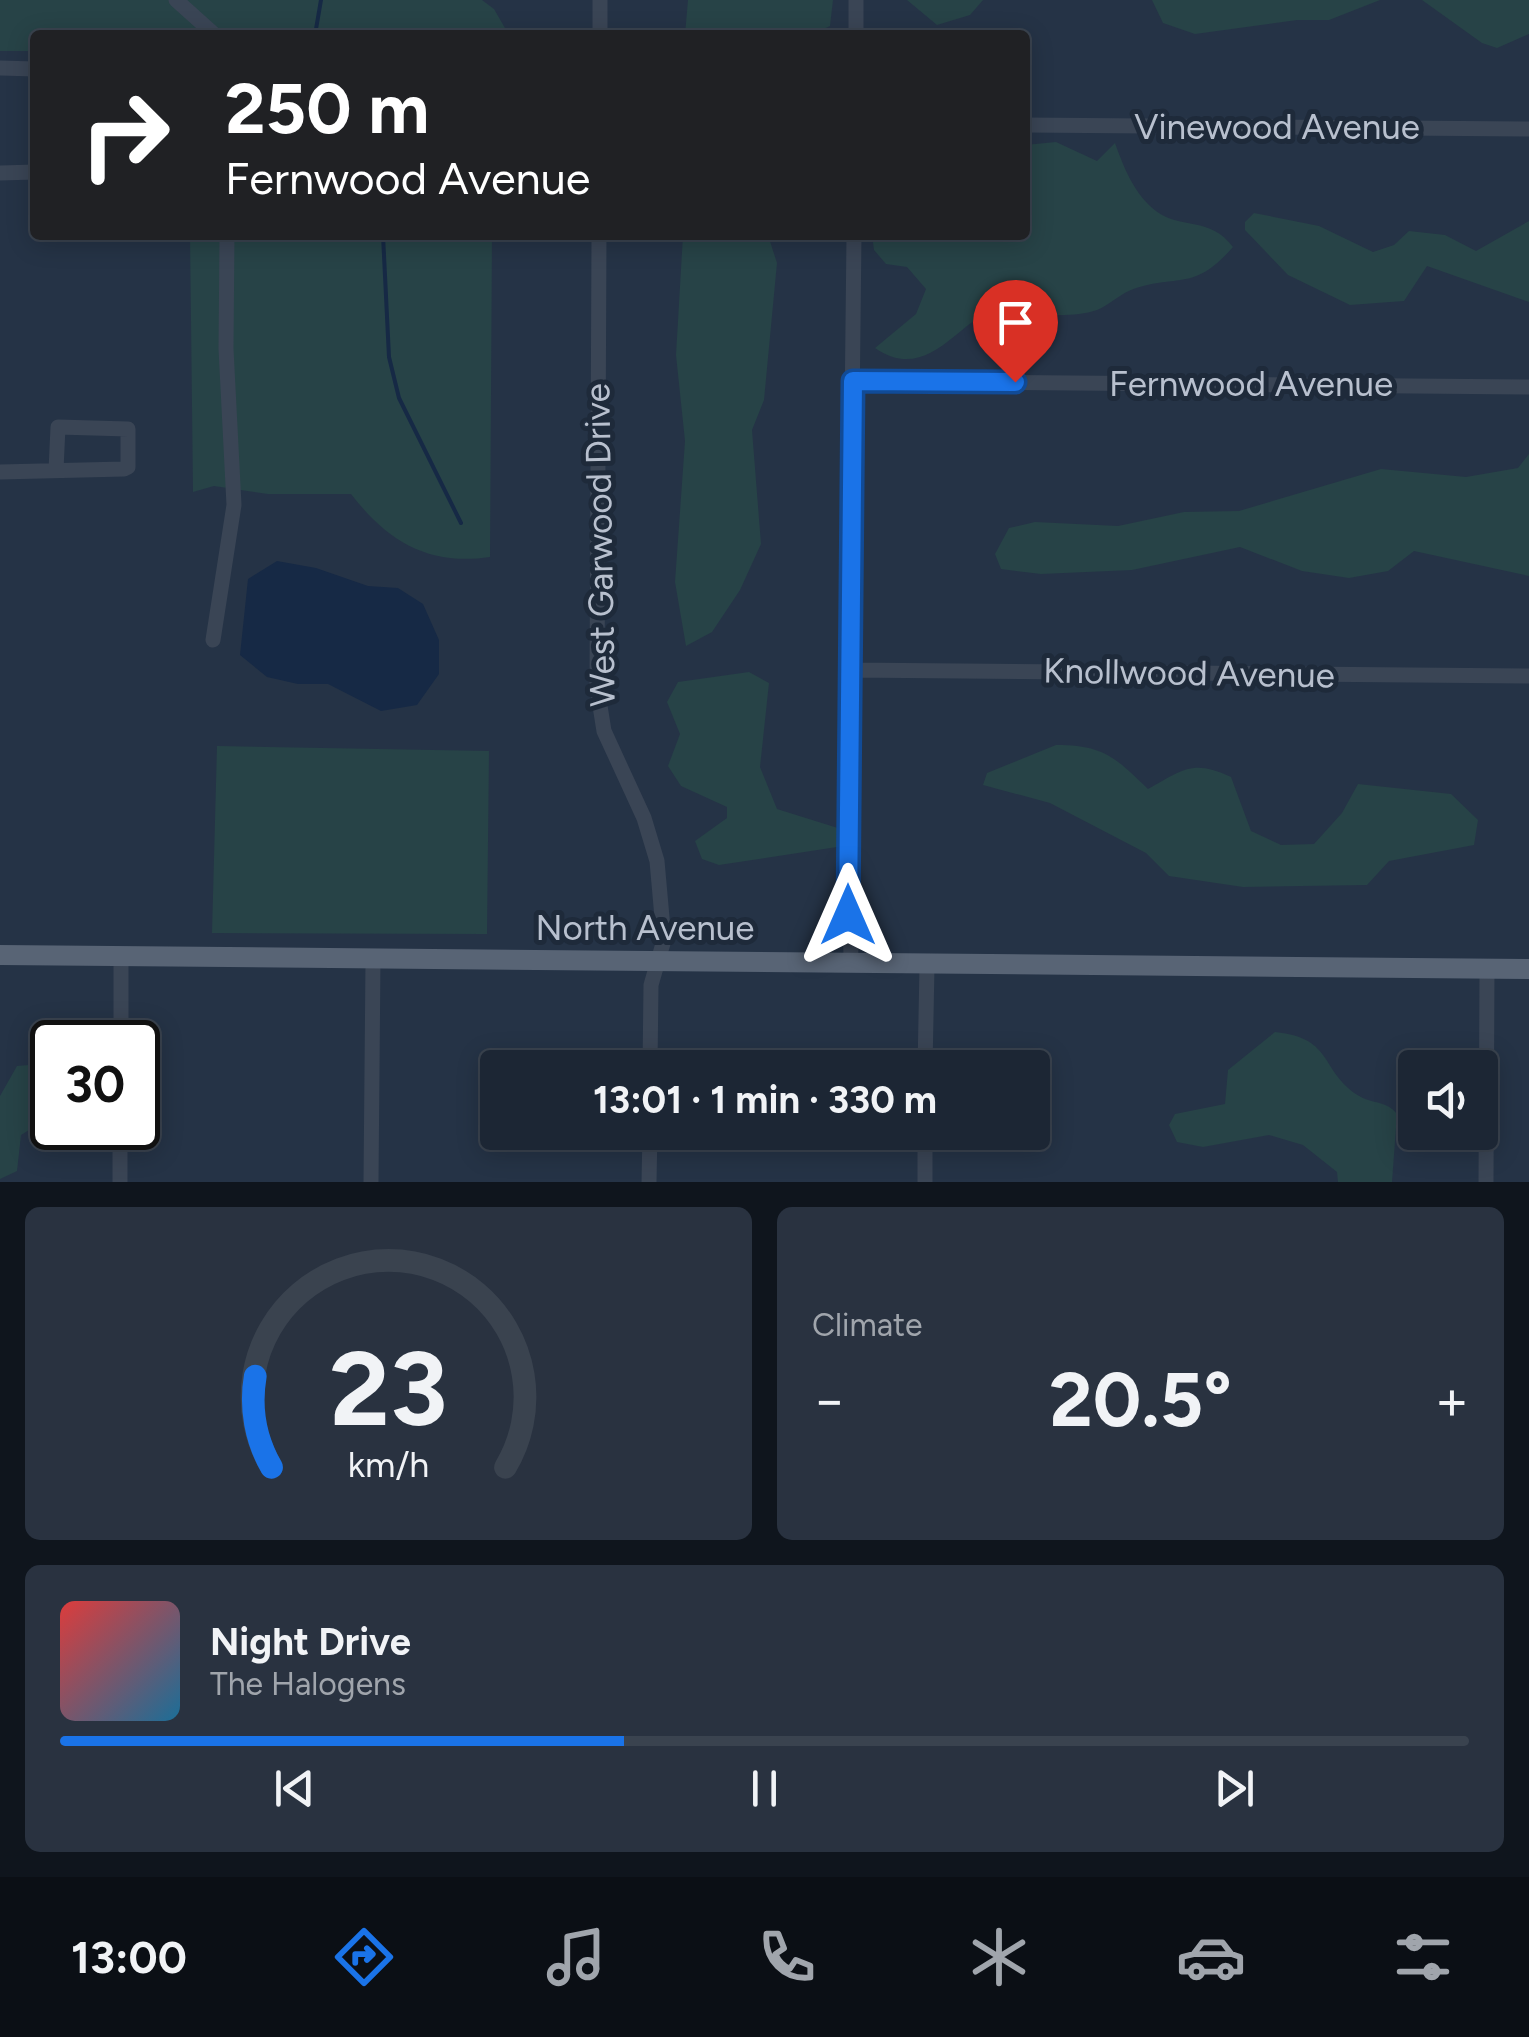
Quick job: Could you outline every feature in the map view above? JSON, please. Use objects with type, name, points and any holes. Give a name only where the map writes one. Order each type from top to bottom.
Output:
[{"type":"main road","name":"North Avenue","points":[[0,955],[655,962],[851,960],[927,966],[1529,970]]},
{"type":"street","points":[[176,0],[209,30]]},
{"type":"street","points":[[600,0],[600,30]]},
{"type":"street","points":[[856,0],[856,30]]},
{"type":"street","points":[[0,68],[30,69]]},
{"type":"street","name":"Vinewood Avenue","points":[[1030,125],[1529,129]]},
{"type":"street","points":[[0,173],[30,172]]},
{"type":"street","points":[[213,640],[234,505],[226,348],[227,240]]},
{"type":"street","name":"West Garwood Drive","points":[[599,240],[597,687],[604,730],[644,818],[657,862],[664,940],[655,962],[651,1050]]},
{"type":"street","points":[[851,960],[849,670],[854,240]]},
{"type":"street","name":"Fernwood Avenue","points":[[853,381],[1529,386]]},
{"type":"street","points":[[0,472],[56,470],[128,467],[128,429],[58,427],[56,470]]},
{"type":"street","name":"Knollwood Avenue","points":[[849,670],[1529,676]]},
{"type":"street","points":[[121,956],[121,1020]]},
{"type":"street","points":[[371,1182],[374,959]]},
{"type":"street","points":[[926,1050],[927,966]]},
{"type":"street","points":[[1486,1182],[1487,969]]},
{"type":"street","points":[[120,1150],[120,1182]]},
{"type":"street","points":[[649,1182],[650,1150]]},
{"type":"street","points":[[924,1150],[924,1182]]},
{"type":"green space","points":[[0,0],[482,0],[494,9],[506,30],[30,30],[30,51],[0,51]]},
{"type":"green space","points":[[688,0],[833,0],[830,26],[822,30],[685,30]]},
{"type":"green space","points":[[907,0],[983,0],[970,15],[937,25]]},
{"type":"green space","points":[[1152,0],[1380,0],[1329,20],[1297,20],[1195,34],[1163,23]]},
{"type":"green space","points":[[1422,0],[1529,0],[1529,34],[1497,48],[1482,43]]},
{"type":"green space","points":[[1056,142],[1097,161],[1115,143],[1131,180],[1148,204],[1166,217],[1215,231],[1233,247],[1207,271],[1131,290],[1097,310],[1072,315],[990,314],[927,355],[911,359],[894,357],[875,348],[916,314],[926,289],[907,267],[886,264],[874,250],[873,240],[1030,240],[1030,145]]},
{"type":"green space","points":[[1254,213],[1319,226],[1373,252],[1394,245],[1409,231],[1445,235],[1476,251],[1529,221],[1529,302],[1427,266],[1404,301],[1350,305],[1288,275],[1245,230],[1245,222]]},
{"type":"green space","points":[[190,240],[492,240],[490,557],[448,558],[412,547],[380,525],[351,494],[268,494],[214,486],[193,492]]},
{"type":"green space","points":[[683,240],[770,240],[777,263],[764,400],[752,430],[761,544],[740,590],[712,632],[686,646],[675,582],[685,441],[676,355]]},
{"type":"green space","points":[[1529,454],[1529,576],[1414,551],[1388,571],[1349,578],[1302,571],[1240,547],[1132,570],[1041,574],[1001,569],[995,554],[1009,528],[1035,522],[1118,526],[1184,512],[1239,511],[1381,469],[1466,477],[1518,468]]},
{"type":"green space","points":[[749,672],[769,683],[760,767],[777,809],[841,829],[837,847],[719,865],[702,859],[695,841],[727,818],[727,807],[681,786],[668,766],[680,734],[667,702],[678,682]]},
{"type":"green space","points":[[1056,745],[1097,750],[1148,789],[1188,769],[1206,769],[1231,777],[1251,831],[1281,845],[1314,844],[1342,813],[1358,784],[1451,794],[1478,820],[1474,845],[1389,861],[1367,885],[1243,887],[1169,876],[1146,853],[1050,803],[983,785],[987,773]]},
{"type":"green space","points":[[217,746],[489,751],[487,934],[212,933]]},
{"type":"green space","points":[[1275,1032],[1308,1041],[1348,1088],[1397,1114],[1392,1182],[1338,1182],[1337,1172],[1303,1145],[1269,1135],[1203,1147],[1177,1142],[1169,1125],[1175,1114],[1225,1104],[1228,1070]]},
{"type":"green space","points":[[30,1065],[30,1129],[21,1135],[17,1171],[0,1179],[0,1096],[17,1066]]},
{"type":"water","points":[[277,561],[316,568],[368,586],[398,588],[423,604],[439,640],[439,674],[417,705],[381,711],[328,684],[298,684],[267,677],[240,655],[248,579]]},
{"type":"waterway","points":[[316,30],[321,0]]},
{"type":"waterway","points":[[383,240],[389,357],[399,398],[461,523]]},
{"type":"route","points":[[848,915],[853,381],[1015,382]]}]
